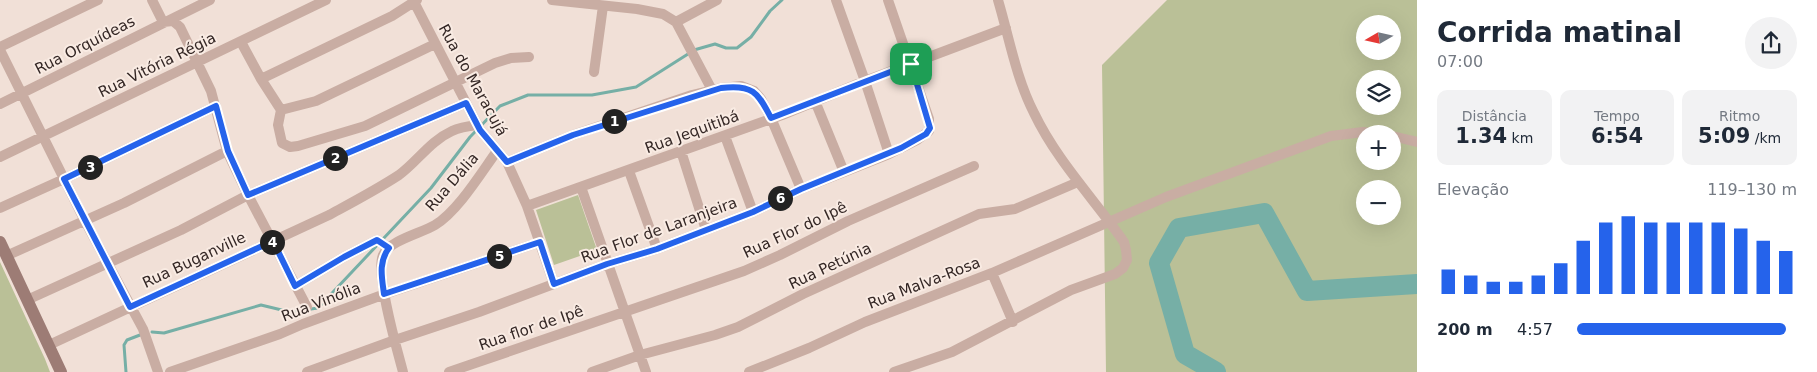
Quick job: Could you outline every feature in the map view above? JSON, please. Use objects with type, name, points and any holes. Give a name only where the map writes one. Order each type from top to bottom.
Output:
[{"type":"main road","points":[[0,242],[61,372]]},
{"type":"street","points":[[98,0],[0,49],[85,222],[143,328],[158,372]]},
{"type":"street","points":[[152,0],[163,22],[173,21],[180,27],[211,91],[228,151],[248,195],[307,307]]},
{"type":"street","name":"Rua Orquídeas","points":[[0,104],[210,0]]},
{"type":"street","name":"Rua Vitória Régia","points":[[0,156],[326,0]]},
{"type":"street","points":[[552,0],[603,6],[638,4],[663,14],[676,22],[712,90]]},
{"type":"street","points":[[676,22],[716,0]]},
{"type":"street","points":[[836,0],[889,154]]},
{"type":"street","points":[[888,0],[911,64]]},
{"type":"street","points":[[894,372],[952,352],[1062,295],[1115,274],[1123,268],[1126,260],[1124,242],[1050,143],[1033,112],[1024,90],[998,0]]},
{"type":"street","points":[[260,78],[392,16],[415,1]]},
{"type":"street","name":"Rua do Maracujá","points":[[415,1],[435,44],[479,127],[507,162],[527,206],[554,284]]},
{"type":"street","points":[[594,72],[603,6]]},
{"type":"street","name":"Rua Jequitibá","points":[[527,206],[725,136],[1006,28]]},
{"type":"street","points":[[241,42],[260,78],[281,110],[278,125],[282,143],[290,147],[364,126],[495,63],[511,58],[529,57]]},
{"type":"street","points":[[281,110],[316,101],[435,44]]},
{"type":"street","name":"Rua Flor de Laranjeira","points":[[306,372],[479,312],[607,264],[657,249],[753,212],[801,189],[889,154],[917,140],[929,131],[928,119],[911,64]]},
{"type":"street","points":[[507,162],[573,135],[712,90],[741,86],[754,91],[761,98],[801,189]]},
{"type":"street","points":[[816,101],[844,172]]},
{"type":"street","points":[[27,300],[108,265],[248,195],[466,103]]},
{"type":"street","points":[[0,208],[216,106]]},
{"type":"street","name":"Rua Buganville","points":[[49,345],[329,215],[374,191],[410,166],[426,149],[451,131],[479,127]]},
{"type":"street","name":"Rua Malva-Rosa","points":[[749,372],[809,348],[865,322],[992,273],[1166,197],[1331,136],[1356,133]]},
{"type":"street","points":[[725,136],[753,212]]},
{"type":"street","points":[[1401,138],[1417,142]]},
{"type":"street","points":[[6,256],[85,222],[228,151]]},
{"type":"street","name":"Rua Dália","points":[[389,248],[435,225],[445,217],[467,192],[497,151]]},
{"type":"street","points":[[680,152],[706,230]]},
{"type":"street","name":"Rua Flor do Ipê","points":[[624,312],[744,271],[974,166]]},
{"type":"street","points":[[629,171],[657,249]]},
{"type":"street","name":"Rua Petúnia","points":[[592,372],[640,355],[738,327],[803,294],[979,214],[1014,209],[1078,182]]},
{"type":"street","points":[[581,187],[646,372]]},
{"type":"street","points":[[295,286],[377,240],[389,248],[383,256],[384,294],[403,372]]},
{"type":"street","name":"Rua Vinólia","points":[[170,372],[280,334],[384,294],[540,242]]},
{"type":"street","points":[[992,273],[1013,322]]},
{"type":"street","name":"Rua flor de Ipê","points":[[449,372],[624,312]]},
{"type":"green space","points":[[1167,0],[1417,0],[1417,372],[1106,372],[1102,65]]},
{"type":"green space","points":[[578,195],[597,250],[554,265],[536,210]]},
{"type":"green space","points":[[0,262],[45,359],[50,372],[0,372]]},
{"type":"waterway","points":[[694,50],[715,44],[726,48],[737,48],[751,37],[770,11],[782,0]]},
{"type":"waterway","points":[[152,332],[164,333],[261,305],[290,312],[318,308],[431,188],[470,137],[500,106],[528,95],[592,95],[636,87],[688,54]]},
{"type":"waterway","points":[[1216,372],[1185,354],[1159,263],[1179,228],[1264,213],[1307,291],[1417,284]]},
{"type":"waterway","points":[[126,372],[124,345],[127,340],[140,335]]},
{"type":"route","points":[[911,64],[930,128],[926,134],[917,140],[889,154],[801,189],[753,212],[657,249],[607,264],[554,284],[540,242],[384,294],[383,256],[389,248],[377,240],[295,286],[273,241],[130,307],[64,179],[216,106],[228,151],[248,195],[466,103],[480,130],[507,162],[573,135],[692,95],[729,86],[741,86],[754,91],[761,98],[771,118],[911,64]]}]
